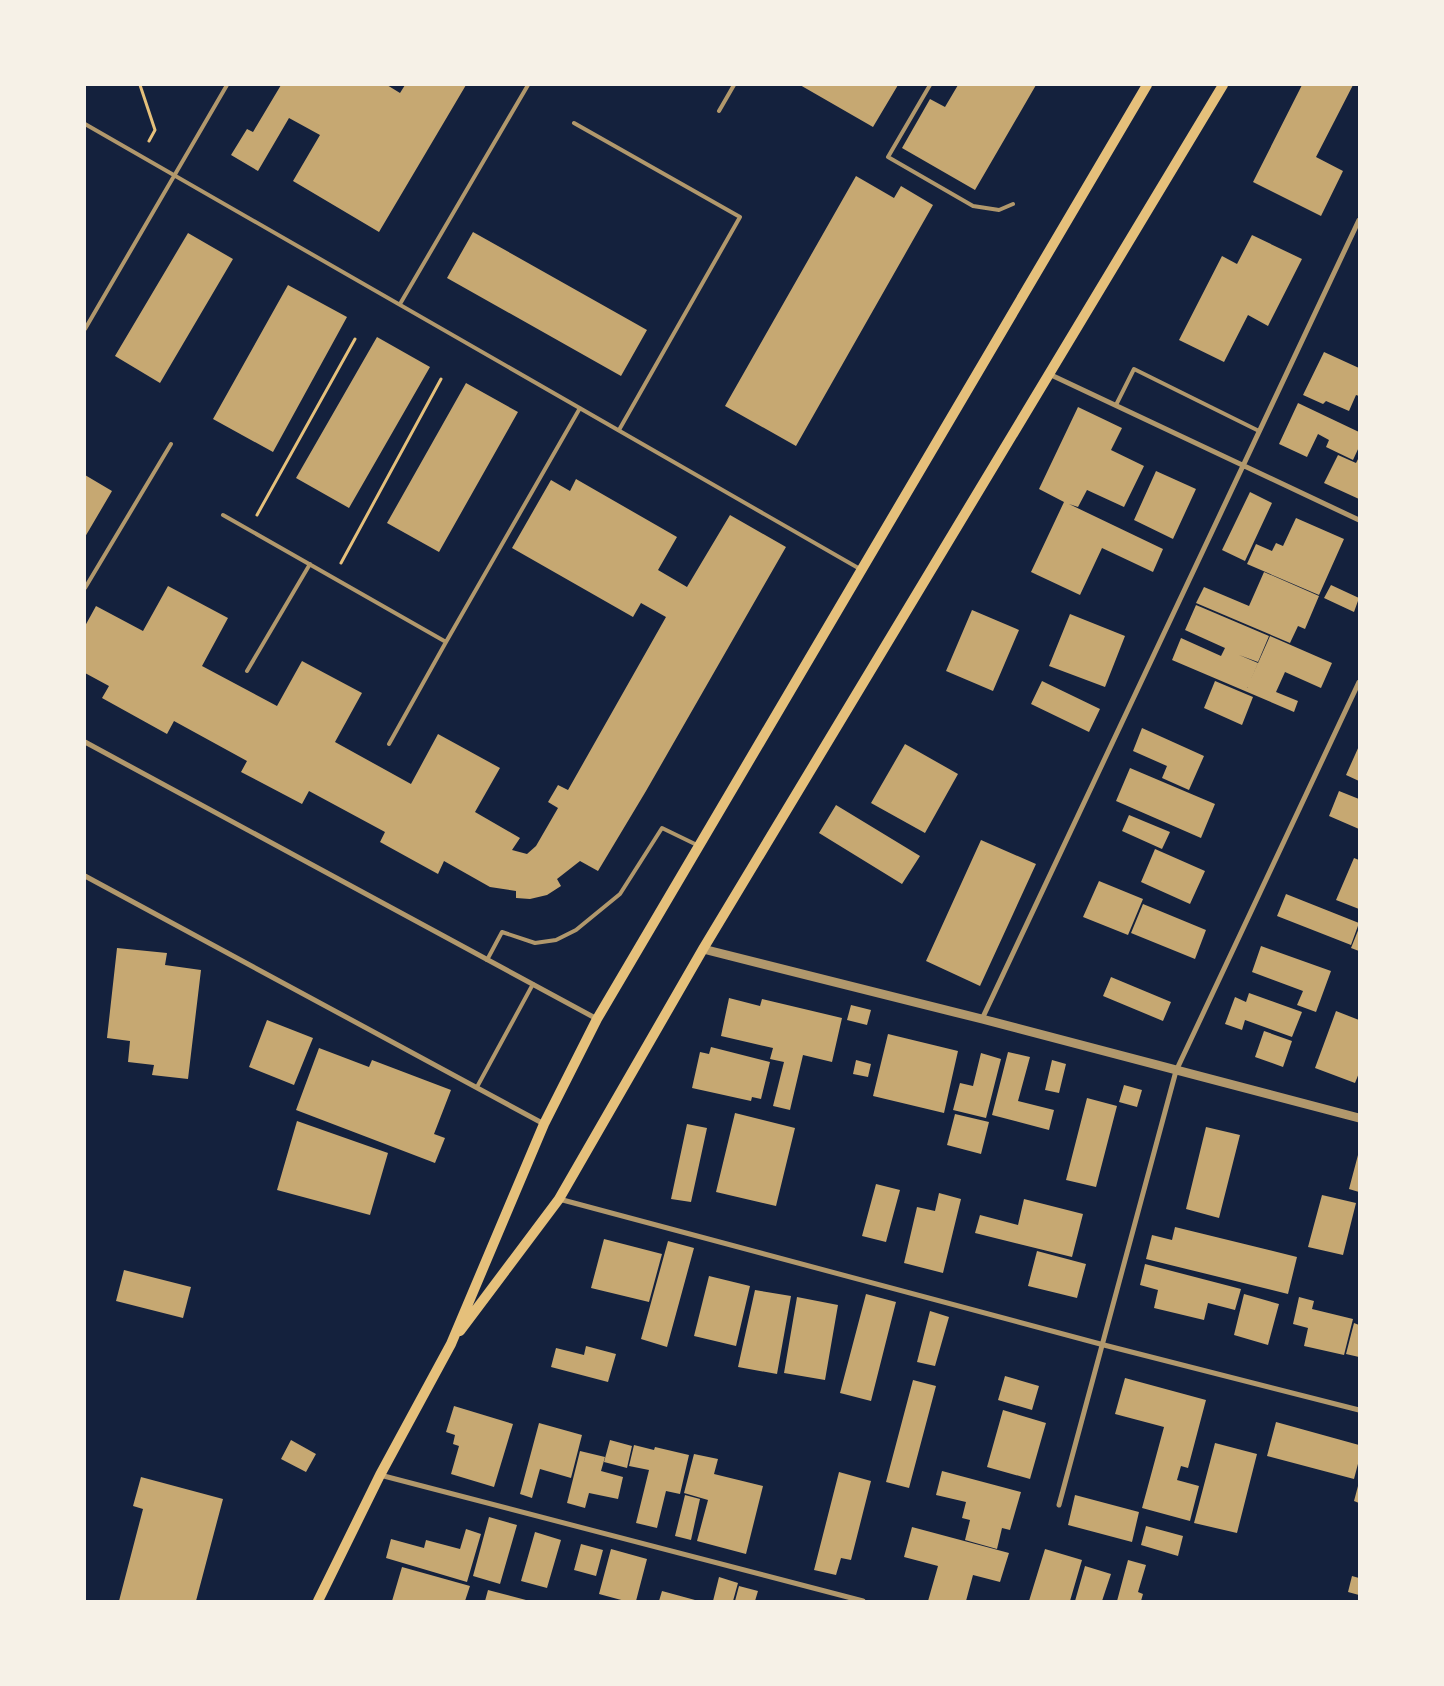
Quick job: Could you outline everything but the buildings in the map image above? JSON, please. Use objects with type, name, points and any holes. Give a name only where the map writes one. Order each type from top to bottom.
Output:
[{"type":"main road","points":[[318,1601],[380,1475],[451,1344],[544,1124],[597,1019],[1147,85]]},
{"type":"main road","points":[[451,1344],[559,1199],[704,949],[1223,85]]},
{"type":"street","points":[[982,1019],[1359,220]]},
{"type":"street","points":[[1049,374],[1359,520]]},
{"type":"street","points":[[1059,1505],[1104,1345],[1176,1071],[1359,682]]},
{"type":"street","points":[[85,742],[597,1019]]},
{"type":"street","points":[[85,876],[544,1124]]},
{"type":"street","points":[[704,949],[982,1019],[1359,1118]]},
{"type":"street","points":[[559,1199],[1104,1345],[1359,1410]]},
{"type":"street","points":[[380,1475],[863,1601]]},
{"type":"lane","points":[[85,329],[227,85]]},
{"type":"lane","points":[[400,304],[528,85]]},
{"type":"lane","points":[[720,111],[734,85]]},
{"type":"lane","points":[[930,85],[888,157],[973,206],[999,210],[1013,204]]},
{"type":"lane","points":[[574,123],[740,217],[618,430]]},
{"type":"lane","points":[[85,124],[862,570]]},
{"type":"lane","points":[[1116,405],[1134,369],[1259,432]]},
{"type":"lane","points":[[389,744],[580,408]]},
{"type":"lane","points":[[85,588],[171,444]]},
{"type":"lane","points":[[223,515],[446,642]]},
{"type":"lane","points":[[247,671],[310,564]]},
{"type":"lane","points":[[487,960],[502,932],[535,943],[556,940],[576,930],[620,894],[662,828],[699,846]]},
{"type":"lane","points":[[476,1087],[533,984]]},
{"type":"path","points":[[140,85],[155,130],[141,156]]},
{"type":"path","points":[[249,529],[355,339]]},
{"type":"path","points":[[333,578],[441,379]]}]
